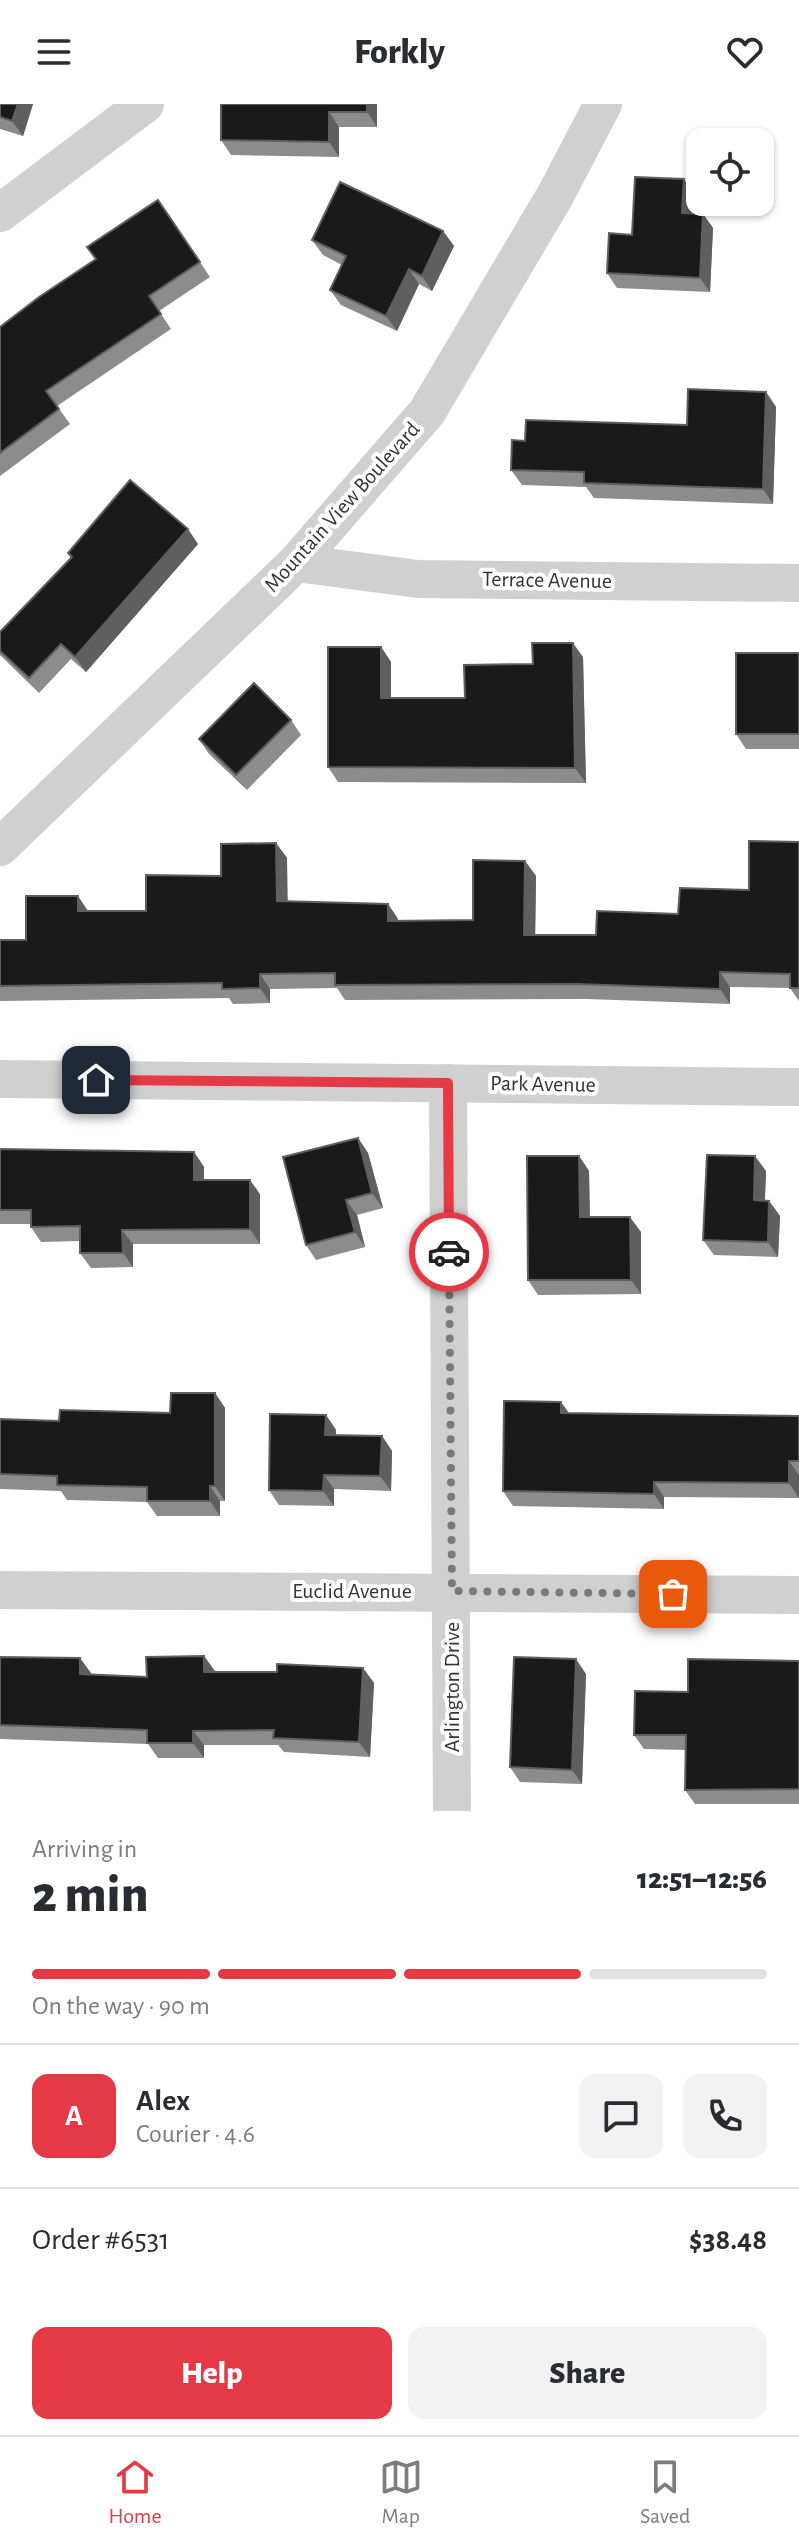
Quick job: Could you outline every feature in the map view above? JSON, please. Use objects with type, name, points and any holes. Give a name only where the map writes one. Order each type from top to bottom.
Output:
[{"type":"street","points":[[0,213],[145,104]]},
{"type":"street","name":"Mountain View Boulevard","points":[[0,847],[296,563],[427,412],[556,194],[603,104]]},
{"type":"street","name":"Terrace Avenue","points":[[296,563],[418,579],[799,583]]},
{"type":"street","name":"Park Avenue","points":[[0,1079],[799,1087]]},
{"type":"street","name":"Arlington Drive","points":[[448,1083],[452,1811]]},
{"type":"street","name":"Euclid Avenue","points":[[0,1590],[799,1595]]},
{"type":"building","points":[[0,104],[18,104],[12,121],[0,117]]},
{"type":"building","points":[[221,104],[367,104],[367,112],[329,112],[329,142],[221,140]]},
{"type":"building","points":[[635,177],[684,179],[682,213],[686,216],[703,216],[700,278],[607,273],[609,233],[632,235]]},
{"type":"building","points":[[340,182],[443,231],[422,276],[409,269],[386,316],[330,290],[346,256],[312,240]]},
{"type":"building","points":[[158,200],[200,262],[149,296],[161,314],[46,391],[59,409],[0,453],[0,327],[96,259],[87,247]]},
{"type":"building","points":[[688,389],[766,392],[763,489],[584,483],[584,472],[511,470],[512,440],[525,441],[526,420],[687,425]]},
{"type":"building","points":[[130,480],[188,529],[75,657],[61,644],[29,678],[0,651],[0,632],[72,557],[68,553]]},
{"type":"building","points":[[532,643],[573,643],[575,768],[328,767],[328,647],[381,647],[381,698],[465,698],[464,665],[533,664]]},
{"type":"building","points":[[736,653],[799,653],[799,734],[736,734]]},
{"type":"building","points":[[254,683],[291,720],[236,775],[199,739]]},
{"type":"building","points":[[749,841],[799,842],[799,988],[790,988],[790,974],[720,972],[720,989],[577,984],[335,985],[335,973],[260,974],[260,988],[222,989],[222,983],[0,986],[0,940],[26,940],[26,896],[78,896],[78,911],[146,911],[146,875],[221,876],[221,844],[276,843],[277,901],[388,904],[388,921],[473,920],[473,860],[525,861],[524,935],[596,935],[597,911],[678,914],[680,888],[749,890]]},
{"type":"building","points":[[358,1138],[372,1193],[346,1200],[355,1232],[306,1245],[283,1157]]},
{"type":"building","points":[[0,1149],[194,1152],[194,1180],[250,1180],[250,1229],[122,1230],[123,1253],[80,1253],[80,1226],[31,1227],[31,1210],[0,1210]]},
{"type":"building","points":[[707,1155],[755,1156],[754,1200],[769,1201],[768,1242],[703,1240]]},
{"type":"building","points":[[527,1156],[579,1156],[580,1217],[630,1217],[631,1280],[528,1280]]},
{"type":"building","points":[[171,1393],[215,1393],[215,1486],[210,1486],[210,1501],[147,1501],[147,1487],[57,1485],[57,1476],[0,1474],[0,1419],[59,1421],[60,1410],[170,1413]]},
{"type":"building","points":[[504,1401],[561,1402],[561,1413],[799,1416],[799,1461],[789,1461],[789,1483],[654,1482],[654,1494],[503,1491]]},
{"type":"building","points":[[270,1414],[326,1415],[325,1435],[382,1436],[380,1476],[324,1475],[323,1491],[269,1490]]},
{"type":"building","points":[[204,1656],[204,1672],[277,1672],[277,1664],[363,1668],[359,1742],[273,1738],[274,1730],[193,1731],[193,1743],[147,1743],[147,1730],[0,1725],[0,1657],[80,1658],[80,1674],[147,1677],[146,1657]]},
{"type":"building","points":[[514,1657],[576,1659],[572,1770],[510,1767]]},
{"type":"building","points":[[688,1659],[799,1661],[799,1789],[685,1790],[686,1735],[634,1735],[635,1691],[688,1692]]},
{"type":"way so far","points":[[449,1252],[452,1591],[673,1594]]},
{"type":"route","points":[[96,1080],[448,1083],[449,1252]]}]
